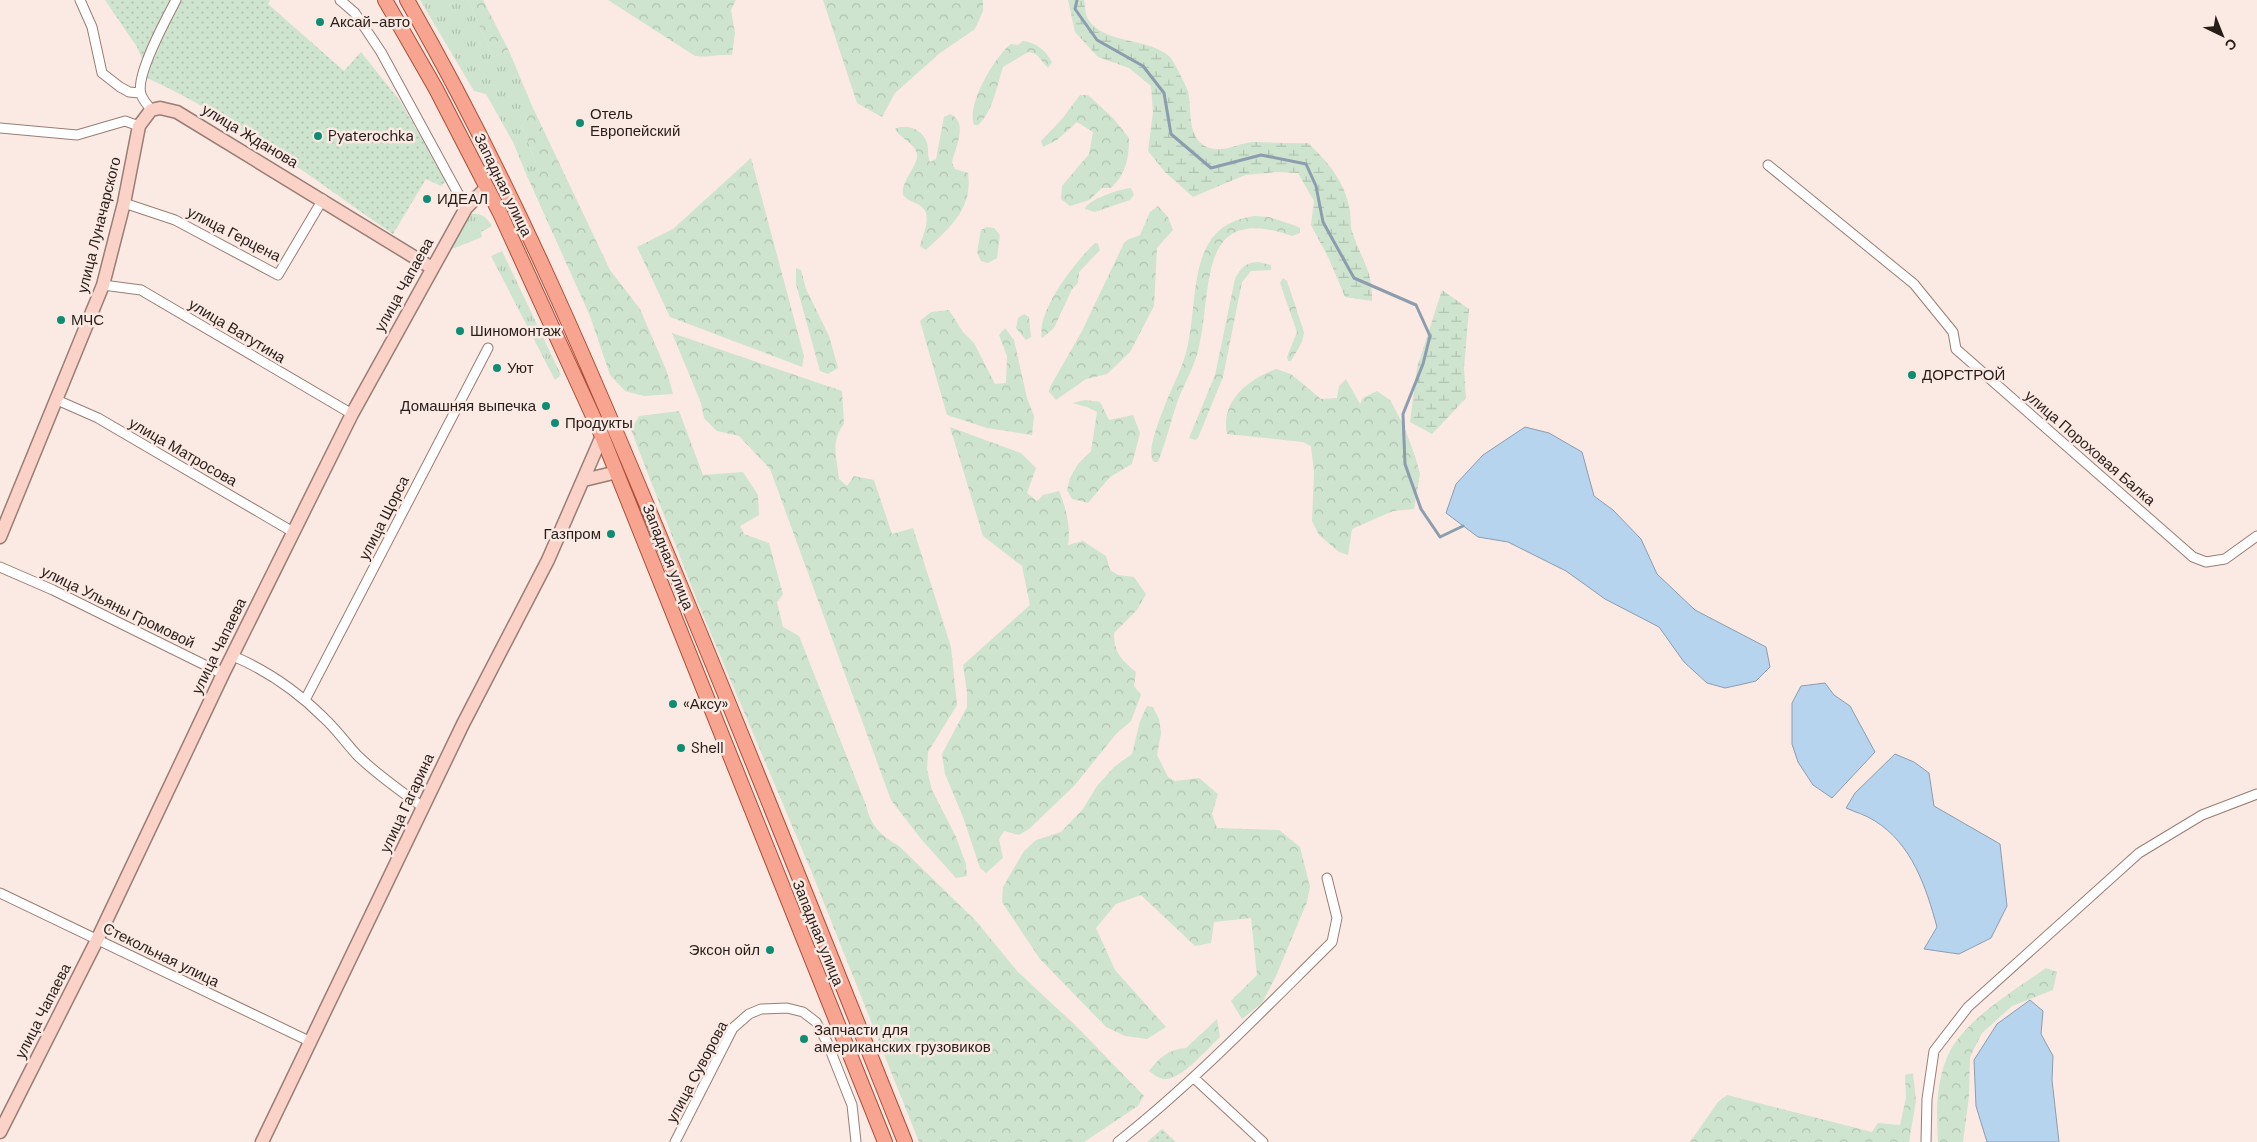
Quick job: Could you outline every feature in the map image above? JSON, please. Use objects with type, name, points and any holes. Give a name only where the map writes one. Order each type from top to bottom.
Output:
[{"type":"main road","name":"Западная улица","points":[[385,0],[436,89],[487,187],[602,436],[885,1142]]},
{"type":"main road","name":"Западная улица","points":[[407,0],[452,78],[515,205],[595,379],[748,748],[905,1142]]},
{"type":"main road","name":"улица Жданова","points":[[151,110],[160,108],[177,112],[323,199],[432,268]]},
{"type":"main road","name":"улица Луначарского","points":[[0,537],[4,512],[57,400],[104,285],[124,203],[139,126],[151,110]]},
{"type":"main road","name":"улица Чапаева","points":[[0,1132],[97,940],[223,674],[352,414],[466,208],[487,187]]},
{"type":"main road","name":"улица Гагарина","points":[[262,1142],[463,724],[548,560],[602,436]]},
{"type":"main road","points":[[584,480],[617,472]]},
{"type":"street","points":[[80,0],[92,27],[102,73],[129,92],[140,93]]},
{"type":"street","points":[[151,110],[140,93],[142,76],[151,50],[176,0]]},
{"type":"street","points":[[340,0],[354,13],[381,52],[466,208]]},
{"type":"street","points":[[0,128],[77,135],[125,121],[139,126]]},
{"type":"street","name":"улица Пороховая Балка","points":[[1768,165],[1914,284],[1953,332],[1956,349],[2183,550],[2206,562],[2217,561],[2224,559],[2257,536]]},
{"type":"street","name":"улица Герцена","points":[[124,203],[175,220],[278,275],[323,199]]},
{"type":"street","name":"улица Ватутина","points":[[104,285],[141,290],[352,414]]},
{"type":"street","name":"улица Щорса","points":[[305,700],[488,348]]},
{"type":"street","name":"улица Матросова","points":[[57,400],[98,418],[293,532]]},
{"type":"street","name":"улица Ульяны Громовой","points":[[0,567],[53,590],[223,674]]},
{"type":"street","points":[[232,656],[252,664],[305,700],[325,718],[358,756],[391,785],[424,808]]},
{"type":"street","points":[[1926,1142],[1927,1099],[1934,1051],[1968,1007],[2139,853],[2202,815],[2257,794]]},
{"type":"street","points":[[1118,1142],[1194,1078],[1332,942],[1336,918],[1327,878]]},
{"type":"street","name":"Стекольная улица","points":[[0,893],[311,1042]]},
{"type":"street","name":"улица Суворова","points":[[675,1142],[733,1028],[748,1014],[761,1009],[787,1008],[803,1012],[816,1022],[827,1042],[852,1105],[856,1142]]},
{"type":"street","points":[[1194,1078],[1263,1142]]},
{"type":"green space","points":[[105,0],[270,0],[268,4],[344,71],[361,52],[400,101],[446,181],[441,186],[426,179],[393,234],[239,128],[174,91],[140,75],[144,63],[137,47]]},
{"type":"green space","points":[[420,0],[468,0],[493,57],[509,51],[533,108],[522,126],[538,169],[527,176],[513,142],[486,94],[474,91]]},
{"type":"green space","points":[[468,0],[483,0],[509,51],[493,57]]},
{"type":"green space","points":[[608,0],[736,0],[731,10],[735,33],[732,55],[695,56]]},
{"type":"green space","points":[[823,0],[983,0],[983,11],[975,29],[940,53],[895,93],[882,117],[857,103]]},
{"type":"green space","points":[[1068,0],[1084,0],[1088,19],[1095,27],[1105,33],[1151,46],[1170,57],[1188,91],[1194,132],[1202,144],[1210,148],[1222,149],[1255,142],[1308,143],[1316,150],[1335,174],[1348,201],[1352,231],[1368,272],[1372,290],[1372,301],[1345,297],[1330,261],[1311,225],[1314,201],[1298,173],[1276,172],[1245,175],[1193,197],[1165,172],[1148,151],[1153,112],[1151,86],[1129,68],[1098,57],[1075,32]]},
{"type":"green space","points":[[1023,41],[1032,43],[1040,48],[1052,62],[1048,68],[1036,54],[1028,52],[1003,67],[994,98],[987,113],[978,125],[974,125],[974,106],[990,70],[1004,50],[1011,44],[1018,45]]},
{"type":"green space","points":[[1080,95],[1088,95],[1113,118],[1129,138],[1128,152],[1126,165],[1120,177],[1111,188],[1102,188],[1089,200],[1070,206],[1061,199],[1062,186],[1089,154],[1093,132],[1077,122],[1057,140],[1043,147],[1041,141],[1062,119]]},
{"type":"green space","points":[[533,108],[610,270],[640,309],[667,372],[673,394],[644,396],[625,391],[610,375],[590,316],[527,176],[538,169],[522,126]]},
{"type":"green space","points":[[950,114],[956,118],[960,129],[952,163],[955,169],[968,173],[969,186],[967,197],[958,216],[926,250],[920,246],[926,224],[926,213],[919,205],[908,200],[903,195],[905,183],[916,161],[916,151],[895,129],[909,127],[922,134],[927,143],[930,162],[936,159],[944,117]]},
{"type":"green space","points":[[751,158],[804,356],[802,367],[670,317],[637,247],[673,229]]},
{"type":"green space","points":[[1131,188],[1134,195],[1130,200],[1095,212],[1085,209],[1087,205],[1098,198],[1112,192]]},
{"type":"green space","points":[[1158,206],[1168,217],[1173,230],[1157,248],[1154,306],[1130,352],[1107,374],[1086,379],[1056,400],[1049,392],[1050,387],[1082,331],[1124,243],[1140,235],[1150,212]]},
{"type":"green space","points":[[471,214],[483,216],[492,226],[481,232],[482,237],[447,251],[462,223]]},
{"type":"green space","points":[[1255,216],[1269,217],[1296,226],[1300,228],[1300,233],[1292,236],[1261,229],[1239,230],[1225,240],[1215,256],[1210,276],[1197,354],[1178,400],[1164,447],[1158,462],[1154,462],[1151,451],[1152,443],[1160,417],[1186,352],[1200,264],[1207,247],[1217,232],[1233,222]]},
{"type":"green space","points":[[987,227],[994,228],[1000,235],[997,258],[988,263],[981,261],[977,252],[981,230]]},
{"type":"green space","points":[[1095,243],[1098,244],[1100,250],[1079,272],[1078,283],[1072,289],[1054,328],[1042,338],[1045,314],[1051,301],[1068,274]]},
{"type":"green space","points":[[502,251],[561,375],[555,380],[491,256]]},
{"type":"green space","points":[[1258,262],[1271,265],[1271,270],[1251,271],[1242,282],[1223,377],[1198,438],[1195,440],[1189,438],[1215,375],[1235,279],[1244,267]]},
{"type":"green space","points":[[796,268],[801,270],[806,289],[829,336],[838,368],[828,374],[820,371],[796,284]]},
{"type":"green space","points":[[1283,278],[1287,281],[1304,332],[1302,342],[1291,361],[1288,361],[1287,357],[1297,332],[1280,283]]},
{"type":"green space","points":[[1442,290],[1469,309],[1464,368],[1466,398],[1432,434],[1410,422],[1417,368]]},
{"type":"green space","points":[[949,310],[963,332],[974,343],[995,384],[1006,383],[1007,356],[999,335],[1005,328],[1014,340],[1027,398],[1034,416],[1032,435],[987,428],[947,415],[920,321],[931,312]]},
{"type":"green space","points":[[1024,314],[1029,317],[1031,337],[1026,340],[1016,328],[1018,318]]},
{"type":"green space","points":[[672,333],[842,391],[844,424],[837,437],[836,444],[839,479],[847,486],[854,476],[874,480],[892,534],[913,528],[951,647],[957,705],[928,752],[927,770],[932,790],[956,837],[966,864],[967,876],[956,878],[921,839],[891,800],[770,469],[739,436],[717,431],[704,418],[701,403]]},
{"type":"green space","points":[[1276,369],[1291,374],[1321,399],[1337,398],[1339,386],[1346,379],[1360,404],[1363,398],[1377,391],[1390,400],[1403,424],[1420,474],[1414,509],[1393,511],[1352,529],[1348,555],[1339,552],[1319,535],[1312,521],[1314,473],[1311,446],[1303,442],[1227,434],[1226,422],[1232,402],[1247,385]]},
{"type":"green space","points":[[1085,400],[1100,402],[1109,420],[1133,415],[1140,433],[1132,464],[1110,477],[1088,503],[1072,499],[1067,490],[1070,478],[1078,464],[1091,451],[1097,412],[1072,403]]},
{"type":"green space","points":[[679,411],[703,475],[743,472],[758,495],[759,515],[740,526],[744,534],[769,543],[783,594],[777,602],[783,627],[799,636],[873,824],[882,834],[899,846],[976,921],[1018,972],[1076,1026],[1144,1096],[1138,1106],[1084,1142],[919,1142],[812,873],[698,603],[631,430],[639,416]]},
{"type":"green space","points":[[950,427],[1021,453],[1036,468],[1027,493],[1037,501],[1043,495],[1059,491],[1067,518],[1069,531],[1068,545],[1083,541],[1106,556],[1110,570],[1118,575],[1134,577],[1146,594],[1137,610],[1114,633],[1115,646],[1119,655],[1136,672],[1134,686],[1141,695],[1131,721],[1116,734],[1074,786],[1029,829],[1019,835],[1004,831],[999,839],[1003,858],[986,873],[980,868],[963,817],[945,774],[942,754],[967,707],[963,665],[1030,605],[1022,566],[983,536]]},
{"type":"green space","points":[[1147,706],[1153,707],[1159,719],[1161,733],[1157,755],[1168,777],[1175,781],[1199,778],[1218,794],[1212,814],[1217,828],[1279,830],[1300,847],[1310,887],[1307,902],[1276,976],[1262,1003],[1242,1019],[1231,1001],[1257,975],[1251,918],[1214,922],[1211,943],[1195,946],[1141,895],[1116,904],[1096,928],[1115,970],[1166,1027],[1147,1039],[1125,1036],[1106,1027],[1040,959],[1002,902],[1003,887],[1024,851],[1036,840],[1061,832],[1083,809],[1097,786],[1114,767],[1132,754],[1140,721]]},
{"type":"green space","points":[[2046,968],[2057,972],[2053,990],[2012,1006],[1982,1033],[1970,1057],[1969,1096],[1963,1142],[1938,1142],[1938,1095],[1945,1061],[1950,1051],[1958,1039],[1981,1016]]},
{"type":"green space","points":[[1217,1019],[1220,1037],[1188,1068],[1167,1079],[1160,1078],[1149,1071],[1165,1055],[1174,1050],[1186,1048]]},
{"type":"green space","points":[[1913,1073],[1916,1101],[1909,1142],[1690,1142],[1718,1102],[1727,1095],[1872,1132],[1878,1123],[1900,1125],[1906,1098],[1905,1075]]},
{"type":"green space","points":[[1162,1129],[1176,1142],[1147,1142]]},
{"type":"water","points":[[1525,427],[1549,433],[1582,452],[1594,496],[1613,510],[1641,539],[1657,574],[1695,610],[1766,647],[1770,667],[1756,681],[1725,688],[1707,683],[1684,662],[1659,627],[1605,599],[1566,571],[1508,542],[1478,537],[1446,513],[1456,484],[1483,455]]},
{"type":"water","points":[[1825,683],[1834,695],[1850,706],[1875,752],[1832,798],[1813,785],[1798,762],[1792,744],[1792,703],[1801,686]]},
{"type":"water","points":[[1895,754],[1914,762],[1929,773],[1934,806],[2000,844],[2007,906],[1991,938],[1959,954],[1924,949],[1937,927],[1928,897],[1916,868],[1899,842],[1888,831],[1872,819],[1846,808],[1855,793]]},
{"type":"water","points":[[2030,1000],[2043,1011],[2041,1034],[2053,1056],[2052,1080],[2059,1142],[1987,1142],[1976,1106],[1974,1060],[1997,1024]]},
{"type":"waterway","points":[[1077,0],[1075,9],[1097,40],[1143,66],[1164,93],[1171,134],[1211,168],[1261,155],[1306,164],[1316,186],[1323,222],[1354,278],[1416,305],[1430,336],[1423,364],[1403,414],[1405,464],[1421,509],[1440,537],[1463,526]]},
{"type":"place","name":"Аксай-авто","points":[[320,22]]},
{"type":"place","name":"Отель Европейский","points":[[580,123]]},
{"type":"place","name":"Pyaterochka","points":[[318,136]]},
{"type":"place","name":"ИДЕАЛ","points":[[427,199]]},
{"type":"place","name":"МЧС","points":[[61,320]]},
{"type":"place","name":"Шиномонтаж","points":[[460,331]]},
{"type":"place","name":"Уют","points":[[497,368]]},
{"type":"place","name":"ДОРСТРОЙ","points":[[1912,375]]},
{"type":"place","name":"Домашняя выпечка","points":[[546,406]]},
{"type":"place","name":"Продукты","points":[[555,423]]},
{"type":"place","name":"Газпром","points":[[611,534]]},
{"type":"place","name":"«Аксу»","points":[[673,704]]},
{"type":"place","name":"Shell","points":[[681,748]]},
{"type":"place","name":"Эксон ойл","points":[[770,950]]},
{"type":"place","name":"Запчасти для американских грузовиков","points":[[804,1039]]}]
